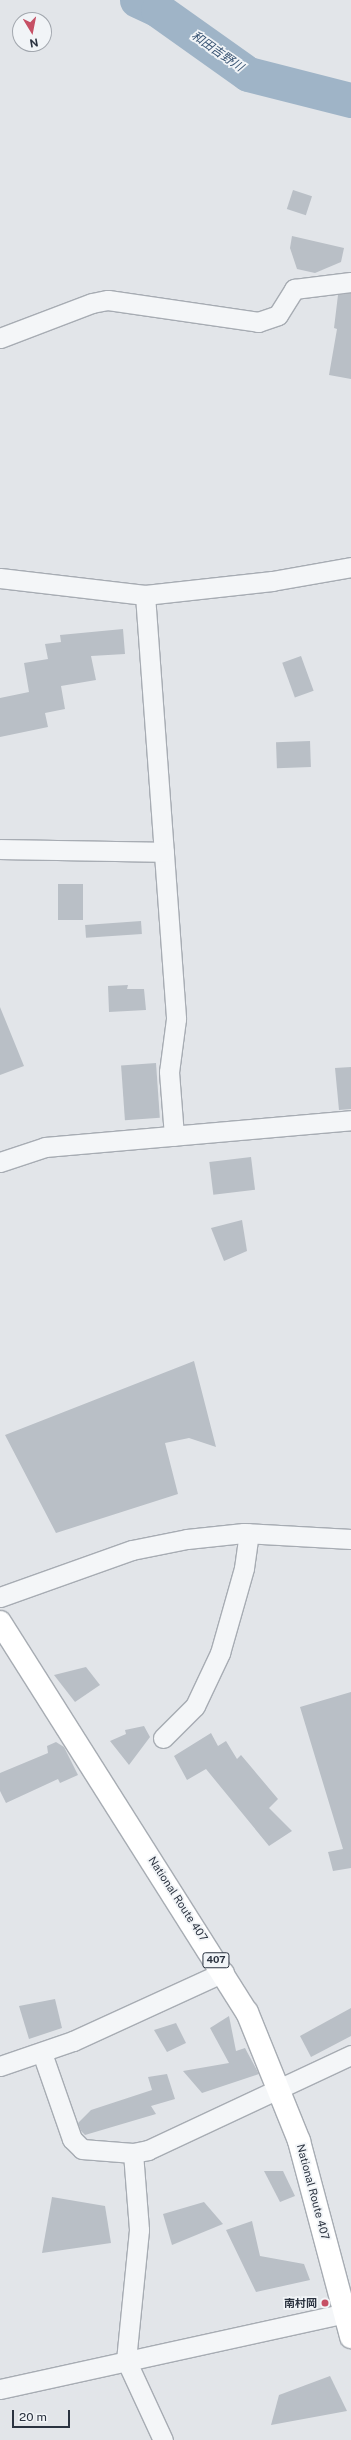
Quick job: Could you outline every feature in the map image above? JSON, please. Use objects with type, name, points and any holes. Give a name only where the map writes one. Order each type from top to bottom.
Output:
[{"type":"highway","name":"National Route 407","points":[[0,1622],[224,1972],[247,2012],[279,2088],[313,2188],[348,2310],[351,2336]]},
{"type":"street","points":[[0,338],[92,303],[108,300],[258,322],[278,315],[294,289],[351,282]]},
{"type":"street","points":[[0,578],[145,595],[272,581],[351,566]]},
{"type":"street","points":[[145,595],[176,1019],[169,1072],[174,1136]]},
{"type":"street","points":[[0,849],[164,852]]},
{"type":"street","points":[[0,1162],[45,1147],[351,1120]]},
{"type":"street","points":[[163,1738],[195,1706],[220,1653],[244,1568],[248,1534]]},
{"type":"street","points":[[0,1597],[132,1550],[187,1539],[248,1534],[351,1539]]},
{"type":"street","points":[[0,2066],[42,2053],[224,1972]]},
{"type":"street","points":[[42,2053],[72,2140],[82,2149],[133,2152],[148,2150],[351,2055]]},
{"type":"street","points":[[133,2152],[139,2230],[126,2360],[163,2440]]},
{"type":"street","points":[[0,2389],[348,2310]]},
{"type":"building","points":[[293,190],[312,196],[306,215],[287,209]]},
{"type":"building","points":[[292,236],[344,248],[341,262],[315,273],[297,269],[290,248]]},
{"type":"building","points":[[351,293],[351,379],[329,375],[337,329],[334,328],[338,295]]},
{"type":"building","points":[[123,629],[125,654],[91,656],[96,680],[61,686],[65,709],[45,713],[48,727],[0,737],[0,698],[29,692],[24,663],[48,659],[45,644],[61,642],[60,635]]},
{"type":"building","points":[[301,656],[314,691],[295,698],[282,663]]},
{"type":"building","points":[[310,741],[311,767],[277,768],[276,742]]},
{"type":"building","points":[[58,884],[83,884],[83,920],[58,920]]},
{"type":"building","points":[[141,921],[142,934],[86,938],[85,925]]},
{"type":"building","points":[[128,985],[127,989],[144,989],[146,1010],[109,1012],[108,986]]},
{"type":"building","points":[[0,1007],[24,1066],[0,1075]]},
{"type":"building","points":[[156,1063],[160,1118],[125,1120],[121,1065]]},
{"type":"building","points":[[351,1067],[351,1109],[339,1110],[335,1068]]},
{"type":"building","points":[[251,1157],[255,1190],[213,1195],[209,1162]]},
{"type":"building","points":[[242,1220],[247,1251],[224,1261],[211,1228]]},
{"type":"building","points":[[194,1361],[216,1447],[189,1438],[165,1443],[178,1494],[56,1533],[5,1435]]},
{"type":"building","points":[[86,1667],[100,1685],[75,1702],[54,1675]]},
{"type":"building","points":[[351,1692],[351,1868],[333,1871],[328,1852],[343,1849],[300,1707]]},
{"type":"building","points":[[144,1726],[150,1737],[129,1765],[110,1741],[126,1734],[125,1730]]},
{"type":"building","points":[[211,1733],[218,1746],[226,1741],[237,1759],[241,1755],[278,1799],[269,1808],[292,1831],[269,1846],[206,1769],[187,1780],[174,1756]]},
{"type":"building","points":[[56,1742],[64,1747],[78,1775],[60,1783],[58,1779],[6,1803],[0,1791],[0,1773],[48,1753],[47,1746]]},
{"type":"building","points":[[55,1999],[62,2028],[29,2039],[19,2006]]},
{"type":"building","points":[[351,2008],[351,2036],[311,2057],[300,2036]]},
{"type":"building","points":[[229,2016],[236,2051],[245,2048],[259,2074],[202,2093],[183,2071],[229,2063],[210,2028]]},
{"type":"building","points":[[176,2023],[186,2043],[167,2052],[154,2030]]},
{"type":"building","points":[[167,2074],[175,2099],[151,2106],[156,2114],[85,2135],[81,2131],[78,2123],[91,2110],[152,2090],[148,2077]]},
{"type":"building","points":[[264,2171],[283,2171],[295,2196],[280,2202]]},
{"type":"building","points":[[52,2197],[105,2206],[111,2243],[42,2253]]},
{"type":"building","points":[[204,2202],[223,2224],[172,2245],[163,2214]]},
{"type":"building","points":[[252,2221],[260,2256],[304,2264],[310,2280],[256,2292],[226,2230]]},
{"type":"building","points":[[330,2376],[347,2411],[271,2425],[279,2395]]},
{"type":"waterway","name":"和田吉野川","points":[[137,0],[158,10],[248,74],[351,100]]},
{"type":"place","name":"南村岡","points":[[325,2303]]}]
